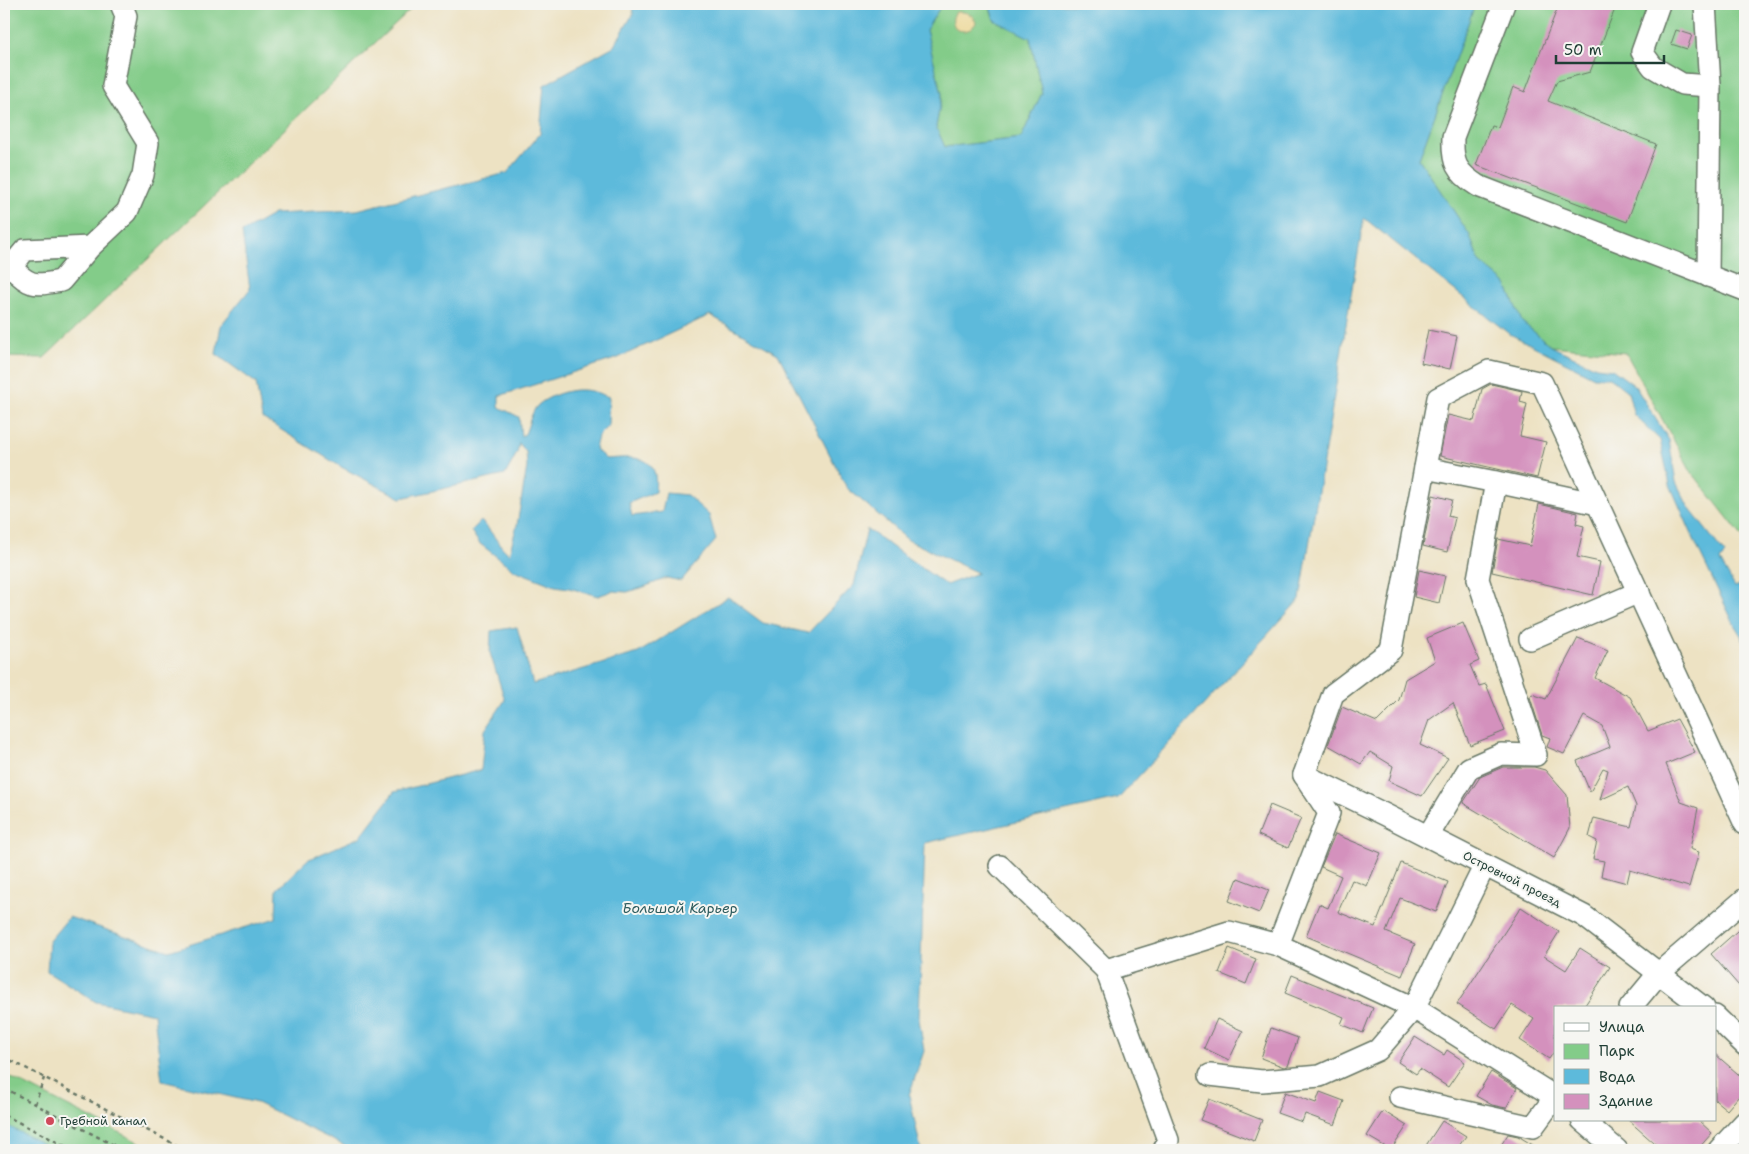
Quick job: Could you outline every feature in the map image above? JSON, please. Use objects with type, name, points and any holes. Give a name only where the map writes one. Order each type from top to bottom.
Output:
[{"type":"street","points":[[90,247],[127,212],[143,176],[148,143],[113,86],[126,16],[121,4]]},
{"type":"street","points":[[1504,4],[1453,137],[1454,156],[1458,169],[1464,177],[1478,186],[1745,290]]},
{"type":"street","points":[[1659,4],[1642,52],[1653,67],[1682,84],[1710,86]]},
{"type":"street","points":[[1704,4],[1710,86],[1708,276]]},
{"type":"street","points":[[1278,945],[1329,813],[1304,775],[1333,694],[1391,650],[1438,398],[1489,371],[1542,383],[1745,824]]},
{"type":"street","points":[[1425,468],[1598,504]]},
{"type":"street","points":[[1428,836],[1469,768],[1501,754],[1536,754],[1478,580],[1496,482]]},
{"type":"street","points":[[1530,639],[1639,592]]},
{"type":"street","name":"Островной проезд","points":[[1304,775],[1584,916],[1701,1006]]},
{"type":"street","points":[[1210,1075],[1262,1081],[1320,1076],[1378,1050],[1414,1008],[1485,865]]},
{"type":"street","points":[[1000,866],[1106,970],[1168,1140],[1164,1150]]},
{"type":"street","points":[[1632,1006],[1659,974],[1745,899]]},
{"type":"street","points":[[1106,970],[1229,932],[1278,945],[1414,1008],[1554,1096]]},
{"type":"street","points":[[1716,1017],[1745,1045]]},
{"type":"street","points":[[1400,1097],[1533,1127],[1554,1098]]},
{"type":"street","points":[[1584,1122],[1617,1150]]},
{"type":"street","points":[[1719,1150],[1745,1122]]},
{"type":"path","points":[[4,1057],[186,1150]]},
{"type":"path","points":[[35,1104],[44,1078]]},
{"type":"path","points":[[4,1088],[123,1150]]},
{"type":"path","points":[[4,1114],[73,1150]]},
{"type":"green space","points":[[4,4],[416,4],[44,358],[4,357]]},
{"type":"green space","points":[[942,4],[989,4],[994,20],[1030,37],[1042,93],[1021,138],[945,147],[936,127],[942,94],[926,30]]},
{"type":"green space","points":[[1475,4],[1745,4],[1745,540],[1690,470],[1626,353],[1551,346],[1522,322],[1506,284],[1479,261],[1469,234],[1419,159]]},
{"type":"green space","name":"Гребной канал","points":[[4,1074],[154,1150],[4,1150]]},
{"type":"sand","points":[[956,12],[969,14],[976,23],[971,29],[957,30],[953,21],[953,16]]},
{"type":"water","name":"Большой Карьер","points":[[632,4],[942,4],[926,30],[942,94],[936,127],[945,147],[1021,138],[1042,93],[1030,38],[994,20],[989,4],[1475,4],[1419,159],[1469,234],[1479,261],[1506,284],[1522,322],[1551,346],[1596,367],[1612,369],[1635,386],[1669,440],[1676,482],[1689,508],[1725,554],[1720,561],[1735,587],[1745,583],[1745,642],[1735,626],[1700,553],[1670,485],[1660,440],[1634,415],[1628,392],[1609,377],[1594,377],[1508,333],[1364,218],[1300,599],[1118,799],[925,843],[919,1019],[924,1051],[909,1095],[921,1150],[353,1150],[257,1103],[162,1081],[154,1014],[96,1002],[47,971],[49,941],[69,917],[169,951],[276,918],[277,889],[307,860],[360,837],[394,792],[481,770],[485,730],[505,700],[490,653],[491,631],[517,627],[533,684],[638,653],[728,597],[763,623],[808,633],[854,585],[867,529],[946,585],[978,573],[908,540],[847,488],[778,354],[710,315],[618,358],[499,396],[499,407],[519,417],[521,436],[525,434],[538,405],[553,396],[582,390],[593,391],[609,397],[608,426],[598,436],[595,449],[606,459],[636,458],[643,460],[654,470],[656,479],[655,492],[629,503],[632,516],[662,512],[666,493],[687,495],[709,515],[716,540],[681,581],[667,578],[627,592],[612,591],[598,596],[555,586],[514,570],[479,543],[471,531],[481,521],[509,554],[517,525],[527,467],[526,452],[519,443],[517,453],[505,475],[401,498],[343,468],[262,418],[256,383],[216,354],[221,325],[250,289],[242,232],[274,214],[357,210],[507,173],[540,134],[544,85],[614,46],[633,14]]},
{"type":"water","name":"Гребной канал","points":[[4,1124],[55,1150],[4,1150]]},
{"type":"building","points":[[1559,4],[1617,4],[1590,72],[1557,81],[1548,101],[1656,144],[1627,222],[1476,165],[1491,125],[1498,127],[1513,87],[1525,92]]},
{"type":"building","points":[[1676,30],[1692,35],[1687,49],[1671,44]]},
{"type":"building","points":[[1428,330],[1457,336],[1450,369],[1421,363]]},
{"type":"building","points":[[1491,384],[1522,391],[1520,402],[1527,404],[1520,436],[1546,442],[1537,478],[1440,456],[1448,415],[1474,421],[1482,389]]},
{"type":"building","points":[[1433,495],[1452,500],[1448,516],[1455,518],[1447,552],[1423,546]]},
{"type":"building","points":[[1539,504],[1578,513],[1576,524],[1584,526],[1577,557],[1600,562],[1593,595],[1492,572],[1498,539],[1530,546]]},
{"type":"building","points":[[1419,570],[1445,576],[1439,603],[1414,597]]},
{"type":"building","points":[[1463,623],[1479,661],[1470,665],[1479,686],[1486,684],[1505,731],[1470,745],[1453,703],[1429,720],[1420,745],[1448,758],[1422,796],[1389,781],[1393,766],[1370,752],[1361,764],[1328,745],[1342,707],[1377,722],[1399,700],[1405,679],[1435,661],[1427,638]]},
{"type":"building","points":[[1578,638],[1608,650],[1595,678],[1630,697],[1648,731],[1677,719],[1695,752],[1666,764],[1681,802],[1698,808],[1690,849],[1699,852],[1689,887],[1630,870],[1627,883],[1601,876],[1604,861],[1593,859],[1597,841],[1589,837],[1594,818],[1631,827],[1636,806],[1628,787],[1600,800],[1608,770],[1603,768],[1590,792],[1577,761],[1610,747],[1602,726],[1584,716],[1564,754],[1547,747],[1550,738],[1542,735],[1530,697],[1532,694],[1546,699]]},
{"type":"building","points":[[1503,767],[1534,767],[1545,770],[1567,795],[1570,828],[1554,858],[1463,803],[1480,777]]},
{"type":"building","points":[[1270,805],[1301,818],[1288,848],[1258,835]]},
{"type":"building","points":[[1335,834],[1381,853],[1367,886],[1352,880],[1338,912],[1375,927],[1401,863],[1448,882],[1436,912],[1400,898],[1386,932],[1415,944],[1402,976],[1306,936],[1319,904],[1328,908],[1341,876],[1321,867]]},
{"type":"building","points":[[1238,878],[1269,890],[1259,913],[1229,901]]},
{"type":"building","points":[[1521,907],[1559,932],[1544,956],[1566,970],[1580,948],[1610,967],[1584,1006],[1554,1006],[1554,1052],[1549,1059],[1520,1040],[1534,1019],[1512,1005],[1496,1029],[1457,1004]]},
{"type":"building","points":[[1745,924],[1745,981],[1739,986],[1711,954]]},
{"type":"building","points":[[1229,948],[1256,959],[1246,984],[1219,973]]},
{"type":"building","points":[[1292,975],[1373,1008],[1363,1033],[1341,1024],[1344,1017],[1285,993]]},
{"type":"building","points":[[1217,1019],[1243,1031],[1229,1060],[1204,1048]]},
{"type":"building","points":[[1271,1028],[1298,1038],[1288,1066],[1284,1067],[1261,1058]]},
{"type":"building","points":[[1415,1037],[1444,1055],[1447,1050],[1465,1062],[1448,1087],[1420,1069],[1416,1074],[1398,1062]]},
{"type":"building","points":[[1716,1055],[1745,1080],[1745,1089],[1727,1110],[1716,1101]]},
{"type":"building","points":[[1491,1072],[1517,1088],[1506,1108],[1492,1105],[1476,1096]]},
{"type":"building","points":[[1285,1092],[1316,1103],[1320,1092],[1344,1101],[1335,1125],[1305,1114],[1302,1122],[1277,1113]]},
{"type":"building","points":[[1209,1099],[1262,1120],[1254,1141],[1200,1120]]},
{"type":"building","points":[[1383,1111],[1407,1126],[1391,1150],[1367,1136]]},
{"type":"building","points":[[1442,1121],[1466,1136],[1456,1150],[1423,1150]]},
{"type":"building","points":[[1630,1122],[1700,1122],[1712,1133],[1697,1150],[1662,1150]]},
{"type":"building","points":[[1508,1134],[1518,1136],[1541,1150],[1498,1150]]},
{"type":"place","name":"Гребной канал","points":[[50,1121]]}]
